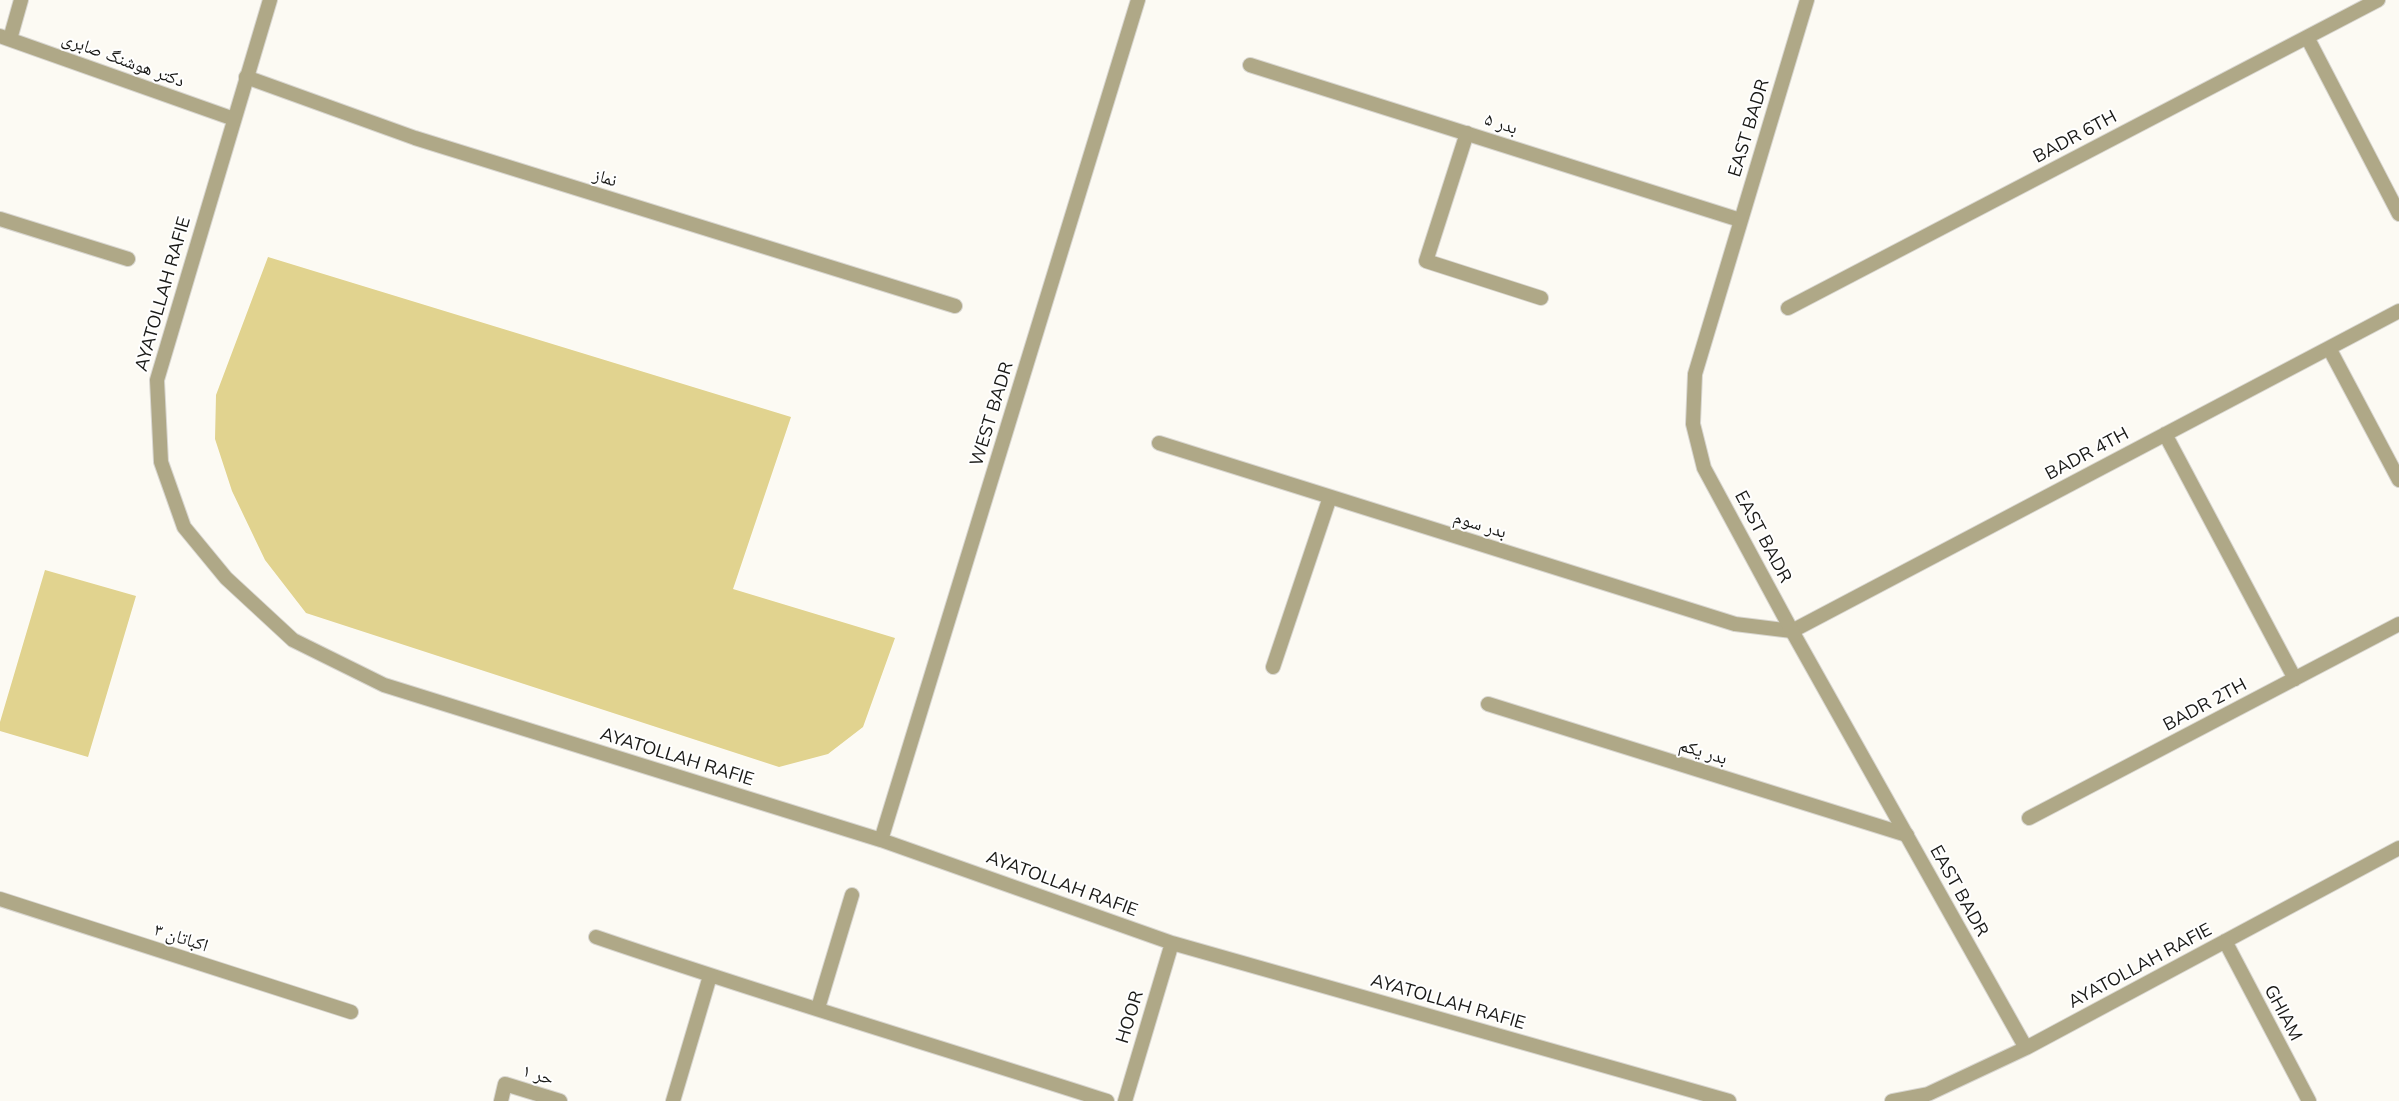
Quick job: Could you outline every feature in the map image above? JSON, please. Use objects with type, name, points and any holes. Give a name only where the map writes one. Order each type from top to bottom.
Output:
[{"type":"street","points":[[5,38],[20,0]]},
{"type":"street","name":"AYATOLLAH RAFIE","points":[[270,0],[157,380],[161,462],[184,527],[226,578],[294,640],[384,685],[881,840],[1172,943],[1729,1101]]},
{"type":"street","name":"WEST BADR","points":[[881,840],[1138,0]]},
{"type":"street","name":"EAST BADR","points":[[1807,0],[1695,374],[1693,424],[1704,468],[1792,630],[2026,1048]]},
{"type":"street","name":"BADR 6TH","points":[[1788,308],[2378,0]]},
{"type":"street","points":[[2307,37],[2399,214]]},
{"type":"street","name":"دکتر هوشنگ صابری","points":[[5,38],[234,119]]},
{"type":"street","name":"بدر ۵","points":[[1250,65],[1740,220]]},
{"type":"street","name":"نماز","points":[[246,77],[415,138],[955,306]]},
{"type":"street","points":[[1467,133],[1426,261],[1541,298]]},
{"type":"street","points":[[0,219],[128,259]]},
{"type":"street","name":"BADR 4TH","points":[[1792,630],[2399,311]]},
{"type":"street","points":[[2329,348],[2399,480]]},
{"type":"street","points":[[2165,434],[2295,679]]},
{"type":"street","name":"بدر سوم","points":[[1159,444],[1735,624],[1792,630]]},
{"type":"street","points":[[1273,667],[1330,497]]},
{"type":"street","name":"BADR 2TH","points":[[2029,818],[2399,624]]},
{"type":"street","name":"بدر یکم","points":[[1488,704],[1907,835]]},
{"type":"street","name":"AYATOLLAH RAFIE","points":[[1892,1101],[1928,1094],[2026,1048],[2399,848]]},
{"type":"street","points":[[818,1008],[852,895]]},
{"type":"street","name":"اکباتان ۳","points":[[0,899],[351,1012]]},
{"type":"street","points":[[596,937],[710,976],[818,1008],[1107,1101]]},
{"type":"street","name":"GHIAM","points":[[2225,941],[2309,1101]]},
{"type":"street","name":"HOOR","points":[[1124,1101],[1172,943]]},
{"type":"street","points":[[673,1101],[710,976]]},
{"type":"street","name":"حر ۱","points":[[500,1101],[506,1084],[560,1101]]},
{"type":"shaded area","points":[[268,257],[791,417],[733,589],[895,638],[863,727],[828,754],[779,767],[306,613],[265,560],[232,491],[215,439],[216,395]]},
{"type":"shaded area","points":[[45,570],[136,596],[88,757],[0,731],[0,722]]}]
